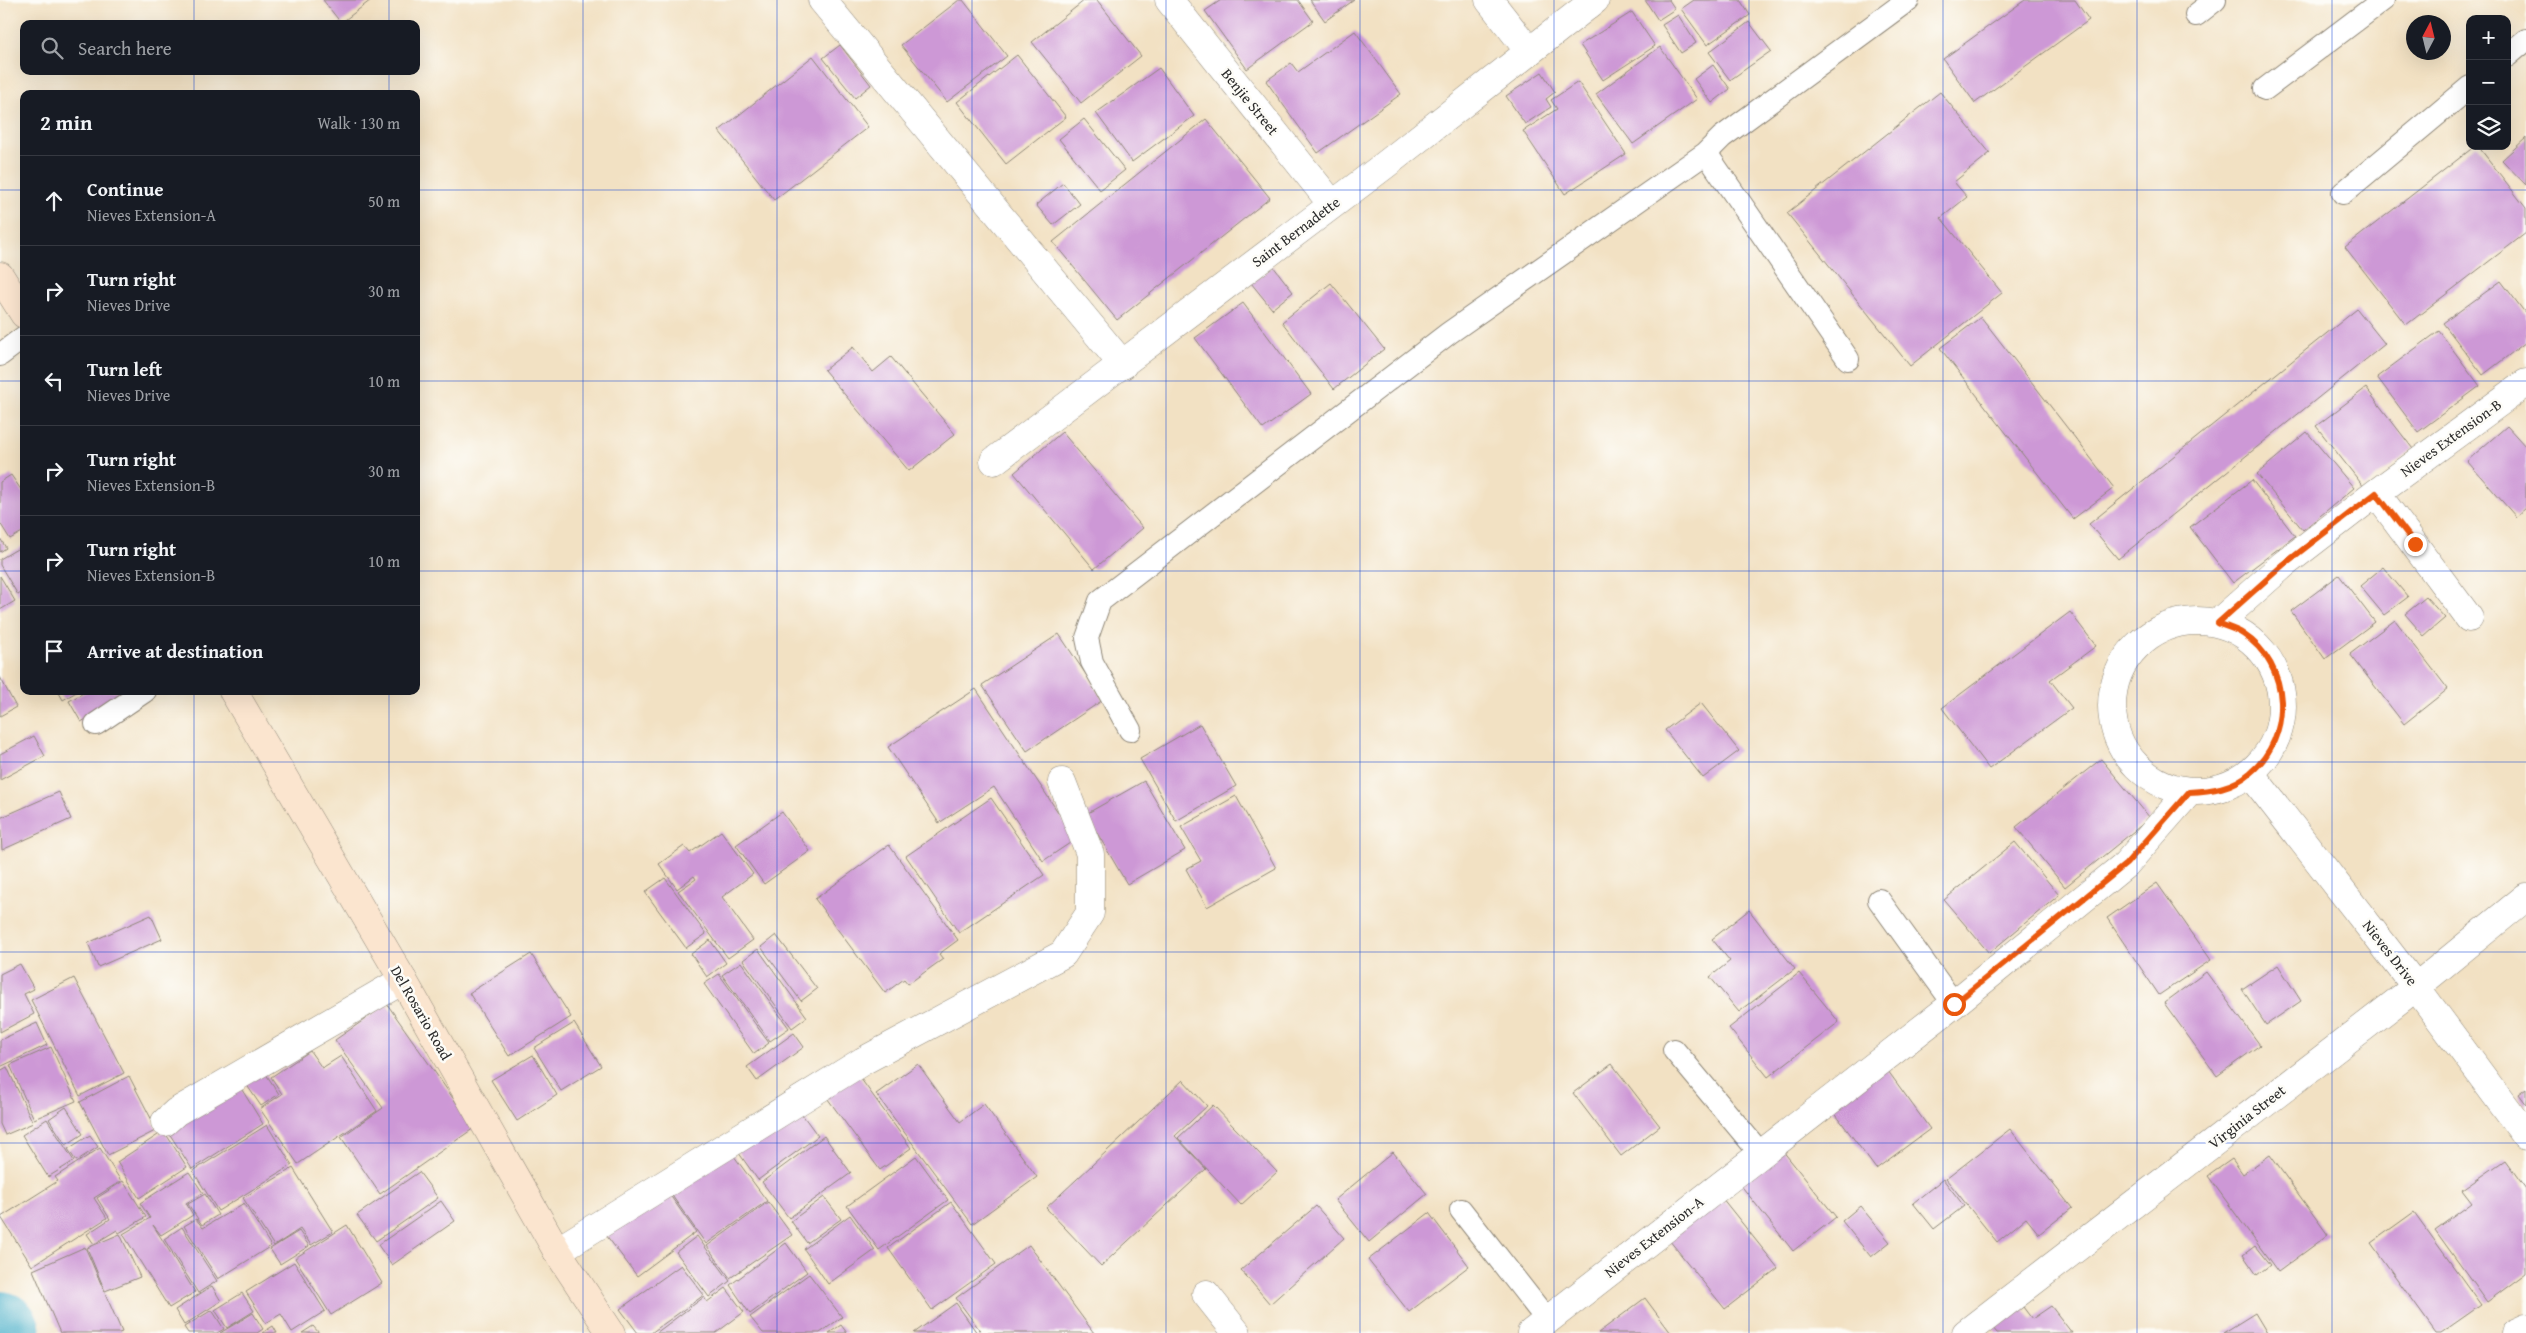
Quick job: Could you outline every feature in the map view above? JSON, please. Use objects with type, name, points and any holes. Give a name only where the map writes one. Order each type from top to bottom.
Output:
[{"type":"main road","points":[[0,276],[20,308]]},
{"type":"main road","name":"Del Rosario Road","points":[[235,695],[403,980],[557,1251],[611,1333]]},
{"type":"street","points":[[822,0],[1123,365]]},
{"type":"street","name":"Benjie Street","points":[[1169,0],[1332,204]]},
{"type":"street","points":[[1489,0],[1529,51]]},
{"type":"street","name":"Saint Bernadette","points":[[994,461],[1123,365],[1595,0]]},
{"type":"street","name":"Nieves Extension-B","points":[[2218,623],[2284,564],[2376,493],[2526,383]]},
{"type":"street","points":[[2376,493],[2469,618]]},
{"type":"street","points":[[2190,620],[2218,623],[2243,634],[2263,652],[2277,675],[2282,702],[2280,728],[2269,753],[2250,773],[2232,784],[2211,791],[2189,792],[2161,785],[2138,768],[2120,746],[2111,720],[2112,691],[2121,665],[2139,643],[2162,628],[2190,620]]},
{"type":"street","name":"Nieves Drive","points":[[2250,773],[2416,987],[2526,1136]]},
{"type":"street","points":[[557,1251],[863,1060],[1063,954],[1090,913],[1090,854],[1062,782]]},
{"type":"street","name":"Nieves Extension-A","points":[[1539,1326],[1954,1004],[2126,864],[2189,792]]},
{"type":"street","name":"Virginia Street","points":[[1966,1333],[2416,987],[2526,897]]},
{"type":"street","points":[[165,1122],[176,1112],[403,980]]},
{"type":"street","points":[[1206,1294],[1237,1333]]},
{"type":"street","points":[[2515,1333],[2526,1328]]},
{"type":"lane","points":[[1130,730],[1092,662],[1087,638],[1100,601],[1449,333],[1706,153],[1722,138],[1908,0]]},
{"type":"lane","points":[[2196,14],[2215,0]]},
{"type":"lane","points":[[2265,89],[2383,0]]},
{"type":"lane","points":[[2511,53],[2526,40]]},
{"type":"lane","points":[[2343,193],[2466,90]]},
{"type":"lane","points":[[1706,153],[1848,359]]},
{"type":"lane","points":[[0,355],[20,340]]},
{"type":"lane","points":[[96,724],[139,695]]},
{"type":"lane","points":[[1879,900],[1954,1004]]},
{"type":"lane","points":[[1674,1050],[1761,1154]]},
{"type":"lane","name":"Nieves Extension-A","points":[[1461,1210],[1539,1326]]},
{"type":"building","points":[[323,0],[371,0],[345,20],[339,20]]},
{"type":"building","points":[[959,0],[963,0],[1007,56],[947,102],[901,45]]},
{"type":"building","points":[[1085,0],[1097,0],[1141,56],[1081,103],[1032,42]]},
{"type":"building","points":[[1221,0],[1298,0],[1313,21],[1247,69],[1205,11]]},
{"type":"building","points":[[1310,0],[1354,0],[1325,21]]},
{"type":"building","points":[[1645,0],[1669,0],[1675,9],[1658,20]]},
{"type":"building","points":[[1694,0],[1740,0],[1750,15],[1707,45],[1681,9]]},
{"type":"building","points":[[2025,0],[2075,0],[2089,20],[1975,103],[1943,59]]},
{"type":"building","points":[[1632,12],[1655,46],[1603,80],[1580,45]]},
{"type":"building","points":[[1678,15],[1696,43],[1681,53],[1662,25]]},
{"type":"building","points":[[1749,22],[1771,51],[1730,80],[1709,52]]},
{"type":"building","points":[[1355,31],[1401,94],[1318,153],[1266,81],[1291,63],[1298,72]]},
{"type":"building","points":[[840,45],[871,85],[855,98],[823,58]]},
{"type":"building","points":[[1660,47],[1697,99],[1633,144],[1596,94]]},
{"type":"building","points":[[1017,55],[1066,117],[1006,164],[957,102]]},
{"type":"building","points":[[813,56],[868,127],[774,200],[719,131]]},
{"type":"building","points":[[1713,65],[1730,89],[1712,103],[1694,79]]},
{"type":"building","points":[[1159,68],[1194,116],[1132,162],[1096,113]]},
{"type":"building","points":[[1542,72],[1555,92],[1546,99],[1551,107],[1525,124],[1506,96]]},
{"type":"building","points":[[1578,82],[1626,154],[1565,194],[1523,131],[1557,109],[1551,100]]},
{"type":"building","points":[[1940,92],[1990,153],[1954,182],[1967,197],[1941,218],[2002,293],[1910,366],[1787,213]]},
{"type":"building","points":[[1084,119],[1125,170],[1100,190],[1059,139]]},
{"type":"building","points":[[1206,119],[1270,198],[1117,320],[1053,242]]},
{"type":"building","points":[[2526,138],[2526,185],[2502,160]]},
{"type":"building","points":[[2470,150],[2481,150],[2526,208],[2526,233],[2406,325],[2345,247]]},
{"type":"building","points":[[1063,183],[1080,204],[1053,225],[1036,205]]},
{"type":"building","points":[[1273,266],[1293,292],[1272,309],[1251,283]]},
{"type":"building","points":[[2501,281],[2526,314],[2526,342],[2483,375],[2443,323]]},
{"type":"building","points":[[1331,283],[1384,349],[1334,389],[1282,322]]},
{"type":"building","points":[[1243,303],[1311,394],[1263,429],[1195,338]]},
{"type":"building","points":[[2357,309],[2385,344],[2118,559],[2089,524]]},
{"type":"building","points":[[1981,317],[2114,488],[2073,519],[1940,348]]},
{"type":"building","points":[[2439,331],[2480,386],[2418,432],[2377,377]]},
{"type":"building","points":[[853,347],[873,372],[891,357],[955,434],[909,471],[824,370]]},
{"type":"building","points":[[2366,388],[2413,449],[2364,487],[2316,426]]},
{"type":"building","points":[[2507,426],[2526,447],[2526,508],[2516,517],[2467,461]]},
{"type":"building","points":[[1062,432],[1143,528],[1094,569],[1014,473]]},
{"type":"building","points":[[2307,432],[2354,488],[2303,530],[2257,474]]},
{"type":"building","points":[[11,475],[20,488],[20,533],[10,539],[0,523],[0,482]]},
{"type":"building","points":[[2252,480],[2295,536],[2233,583],[2190,527]]},
{"type":"building","points":[[0,538],[6,548],[0,552]]},
{"type":"building","points":[[20,547],[20,594],[18,595],[0,565],[0,559]]},
{"type":"building","points":[[2383,567],[2408,597],[2384,615],[2360,586]]},
{"type":"building","points":[[2339,575],[2375,622],[2325,659],[2291,611]]},
{"type":"building","points":[[0,576],[15,601],[0,610]]},
{"type":"building","points":[[2426,597],[2445,618],[2424,636],[2405,614]]},
{"type":"building","points":[[2070,612],[2096,646],[2050,680],[2072,708],[1989,769],[1942,708]]},
{"type":"building","points":[[2395,620],[2448,689],[2404,724],[2350,654]]},
{"type":"building","points":[[1059,634],[1103,700],[1027,751],[982,685]]},
{"type":"building","points":[[0,677],[16,707],[0,716]]},
{"type":"building","points":[[976,689],[1076,839],[1043,861],[994,787],[939,823],[888,747]]},
{"type":"building","points":[[60,695],[71,695],[63,700]]},
{"type":"building","points":[[80,695],[128,695],[81,722],[69,701]]},
{"type":"building","points":[[1701,703],[1739,751],[1703,778],[1665,730]]},
{"type":"building","points":[[1200,724],[1236,786],[1176,821],[1140,759]]},
{"type":"building","points":[[34,736],[45,756],[0,780],[0,754]]},
{"type":"building","points":[[2101,759],[2150,818],[2065,887],[2016,827]]},
{"type":"building","points":[[1144,781],[1185,850],[1127,884],[1086,814]]},
{"type":"building","points":[[59,792],[71,819],[2,850],[0,818]]},
{"type":"building","points":[[1236,796],[1276,868],[1207,907],[1186,869],[1201,861],[1181,827]]},
{"type":"building","points":[[991,798],[1044,875],[959,933],[906,856]]},
{"type":"building","points":[[782,812],[810,851],[764,884],[736,845]]},
{"type":"building","points":[[721,831],[753,874],[722,897],[753,940],[728,958],[678,891],[696,879],[694,876],[677,889],[659,864],[684,846],[690,853]]},
{"type":"building","points":[[2015,842],[2059,895],[1989,953],[1944,900]]},
{"type":"building","points":[[889,845],[958,940],[939,954],[943,959],[908,984],[904,979],[885,993],[815,899]]},
{"type":"building","points":[[665,878],[706,934],[686,948],[645,892]]},
{"type":"building","points":[[2157,883],[2211,960],[2159,995],[2107,918]]},
{"type":"building","points":[[1749,910],[1795,969],[1739,1012],[1710,977],[1730,961],[1712,939]]},
{"type":"building","points":[[151,915],[162,939],[98,967],[88,943]]},
{"type":"building","points":[[776,935],[817,989],[801,1001],[761,947]]},
{"type":"building","points":[[710,940],[726,963],[707,977],[691,954]]},
{"type":"building","points":[[758,949],[807,1017],[792,1028],[743,960]]},
{"type":"building","points":[[531,954],[571,1017],[509,1056],[469,993]]},
{"type":"building","points":[[741,962],[789,1028],[770,1041],[722,975]]},
{"type":"building","points":[[20,964],[34,989],[24,994],[34,1014],[0,1032],[0,974]]},
{"type":"building","points":[[2278,965],[2301,1001],[2266,1025],[2242,989]]},
{"type":"building","points":[[2206,972],[2260,1045],[2217,1076],[2164,1003]]},
{"type":"building","points":[[1799,973],[1839,1022],[1768,1077],[1729,1028]]},
{"type":"building","points":[[719,974],[769,1043],[754,1054],[704,984]]},
{"type":"building","points":[[74,978],[124,1073],[80,1096],[31,1000]]},
{"type":"building","points":[[387,1004],[474,1128],[380,1194],[341,1137],[383,1108],[335,1040]]},
{"type":"building","points":[[37,1023],[47,1045],[0,1067],[0,1040]]},
{"type":"building","points":[[574,1023],[601,1066],[561,1091],[534,1048]]},
{"type":"building","points":[[794,1033],[804,1047],[757,1081],[747,1067]]},
{"type":"building","points":[[51,1047],[76,1101],[34,1119],[10,1065]]},
{"type":"building","points":[[310,1051],[322,1068],[341,1056],[377,1111],[298,1164],[260,1109],[282,1094],[271,1077]]},
{"type":"building","points":[[533,1055],[557,1095],[517,1121],[491,1080]]},
{"type":"building","points":[[918,1064],[960,1122],[984,1104],[1037,1177],[972,1224],[876,1094]]},
{"type":"building","points":[[1612,1064],[1660,1126],[1621,1156],[1573,1093]]},
{"type":"building","points":[[1883,1064],[1930,1129],[1876,1169],[1828,1104]]},
{"type":"building","points":[[7,1067],[33,1123],[5,1135],[0,1124],[0,1071]]},
{"type":"building","points":[[262,1068],[279,1094],[261,1106],[244,1081]]},
{"type":"building","points":[[853,1068],[911,1148],[880,1170],[822,1091]]},
{"type":"building","points":[[129,1076],[157,1130],[108,1155],[80,1102]]},
{"type":"building","points":[[1183,1080],[1207,1106],[1175,1136],[1206,1169],[1101,1266],[1046,1208]]},
{"type":"building","points":[[239,1085],[263,1124],[192,1169],[167,1130]]},
{"type":"building","points":[[2526,1088],[2526,1105],[2518,1094]]},
{"type":"building","points":[[1213,1105],[1277,1172],[1241,1205],[1178,1138]]},
{"type":"building","points":[[796,1106],[818,1136],[758,1180],[736,1149]]},
{"type":"building","points":[[66,1107],[83,1134],[66,1145],[49,1119]]},
{"type":"building","points":[[47,1119],[74,1161],[48,1177],[22,1135]]},
{"type":"building","points":[[267,1125],[292,1165],[218,1211],[193,1171]]},
{"type":"building","points":[[2010,1129],[2072,1208],[2039,1234],[2026,1218],[1997,1242],[1946,1179]]},
{"type":"building","points":[[164,1131],[187,1167],[139,1198],[117,1162]]},
{"type":"building","points":[[90,1135],[98,1147],[76,1161],[68,1149]]},
{"type":"building","points":[[824,1136],[851,1173],[789,1218],[762,1182]]},
{"type":"building","points":[[100,1148],[121,1181],[94,1198],[107,1218],[32,1266],[1,1217],[58,1181],[55,1177]]},
{"type":"building","points":[[728,1148],[767,1201],[706,1244],[668,1190]]},
{"type":"building","points":[[1782,1150],[1836,1217],[1793,1251],[1739,1183]]},
{"type":"building","points":[[1393,1152],[1427,1194],[1369,1242],[1335,1200]]},
{"type":"building","points":[[2270,1155],[2328,1235],[2278,1272],[2208,1176],[2232,1159],[2243,1174]]},
{"type":"building","points":[[916,1156],[948,1200],[879,1250],[847,1206]]},
{"type":"building","points":[[2505,1160],[2526,1189],[2526,1273],[2487,1302],[2435,1230],[2472,1203],[2462,1190]]},
{"type":"building","points":[[293,1168],[333,1232],[311,1245],[300,1229],[274,1246],[243,1198]]},
{"type":"building","points":[[189,1172],[203,1193],[186,1203],[193,1215],[161,1235],[153,1225],[195,1292],[169,1308],[123,1234],[150,1218],[140,1203]]},
{"type":"building","points":[[419,1172],[438,1198],[376,1241],[357,1215]]},
{"type":"building","points":[[1943,1179],[1964,1206],[1934,1229],[1913,1203]]},
{"type":"building","points":[[123,1181],[146,1217],[119,1233],[117,1230],[94,1244],[87,1234],[110,1219],[97,1198]]},
{"type":"building","points":[[667,1191],[696,1232],[637,1276],[606,1235]]},
{"type":"building","points":[[1718,1193],[1778,1268],[1725,1309],[1665,1235]]},
{"type":"building","points":[[205,1194],[218,1215],[202,1225],[188,1204]]},
{"type":"building","points":[[824,1197],[841,1219],[807,1243],[791,1221]]},
{"type":"building","points":[[441,1201],[455,1221],[392,1265],[378,1245]]},
{"type":"building","points":[[768,1202],[792,1235],[730,1278],[707,1246]]},
{"type":"building","points":[[951,1202],[996,1264],[932,1310],[888,1248]]},
{"type":"building","points":[[244,1203],[271,1246],[218,1279],[184,1226],[196,1219],[203,1228]]},
{"type":"building","points":[[1316,1206],[1344,1238],[1270,1304],[1241,1270]]},
{"type":"building","points":[[1860,1206],[1890,1242],[1871,1257],[1842,1221]]},
{"type":"building","points":[[2414,1212],[2481,1305],[2441,1333],[2436,1333],[2371,1243]]},
{"type":"building","points":[[1429,1213],[1469,1266],[1409,1312],[1368,1260]]},
{"type":"building","points":[[850,1215],[875,1250],[828,1284],[804,1249]]},
{"type":"building","points":[[347,1225],[382,1283],[331,1315],[295,1258]]},
{"type":"building","points":[[182,1227],[217,1281],[198,1293],[164,1239]]},
{"type":"building","points":[[299,1231],[309,1246],[280,1264],[270,1249]]},
{"type":"building","points":[[120,1234],[140,1277],[105,1291],[87,1248]]},
{"type":"building","points":[[697,1236],[730,1281],[709,1297],[676,1252]]},
{"type":"building","points":[[786,1243],[807,1272],[750,1314],[730,1285]]},
{"type":"building","points":[[1029,1245],[1094,1333],[982,1333],[956,1298]]},
{"type":"building","points":[[2255,1246],[2270,1265],[2257,1275],[2243,1255]]},
{"type":"building","points":[[85,1247],[122,1332],[60,1333],[33,1270]]},
{"type":"building","points":[[294,1262],[325,1311],[292,1332],[281,1314],[266,1323],[246,1292]]},
{"type":"building","points":[[681,1265],[704,1295],[651,1333],[638,1333],[620,1309]]},
{"type":"building","points":[[809,1274],[842,1317],[820,1333],[763,1333],[750,1317]]},
{"type":"building","points":[[212,1286],[221,1301],[184,1325],[175,1310]]},
{"type":"building","points":[[726,1288],[744,1312],[716,1333],[656,1333],[704,1297],[707,1302]]},
{"type":"building","points":[[242,1293],[254,1311],[227,1328],[215,1310]]},
{"type":"building","points":[[1645,1298],[1671,1333],[1598,1333]]},
{"type":"building","points":[[956,1303],[977,1333],[914,1333]]},
{"type":"building","points":[[2051,1306],[2072,1333],[1997,1333],[1993,1328],[2023,1307],[2032,1319]]},
{"type":"building","points":[[212,1310],[224,1329],[217,1333],[188,1333],[184,1327]]},
{"type":"building","points":[[253,1313],[263,1329],[257,1333],[220,1333]]},
{"type":"building","points":[[2255,1313],[2267,1333],[2223,1333]]},
{"type":"building","points":[[841,1325],[847,1333],[829,1333]]},
{"type":"building","points":[[273,1326],[277,1333],[262,1333]]},
{"type":"building","points":[[313,1326],[319,1333],[302,1333]]},
{"type":"route","points":[[1954,1004],[2126,864],[2189,792],[2211,791],[2232,784],[2250,773],[2269,753],[2280,728],[2282,702],[2277,675],[2263,652],[2243,634],[2218,623],[2284,564],[2376,493],[2415,544]]}]
